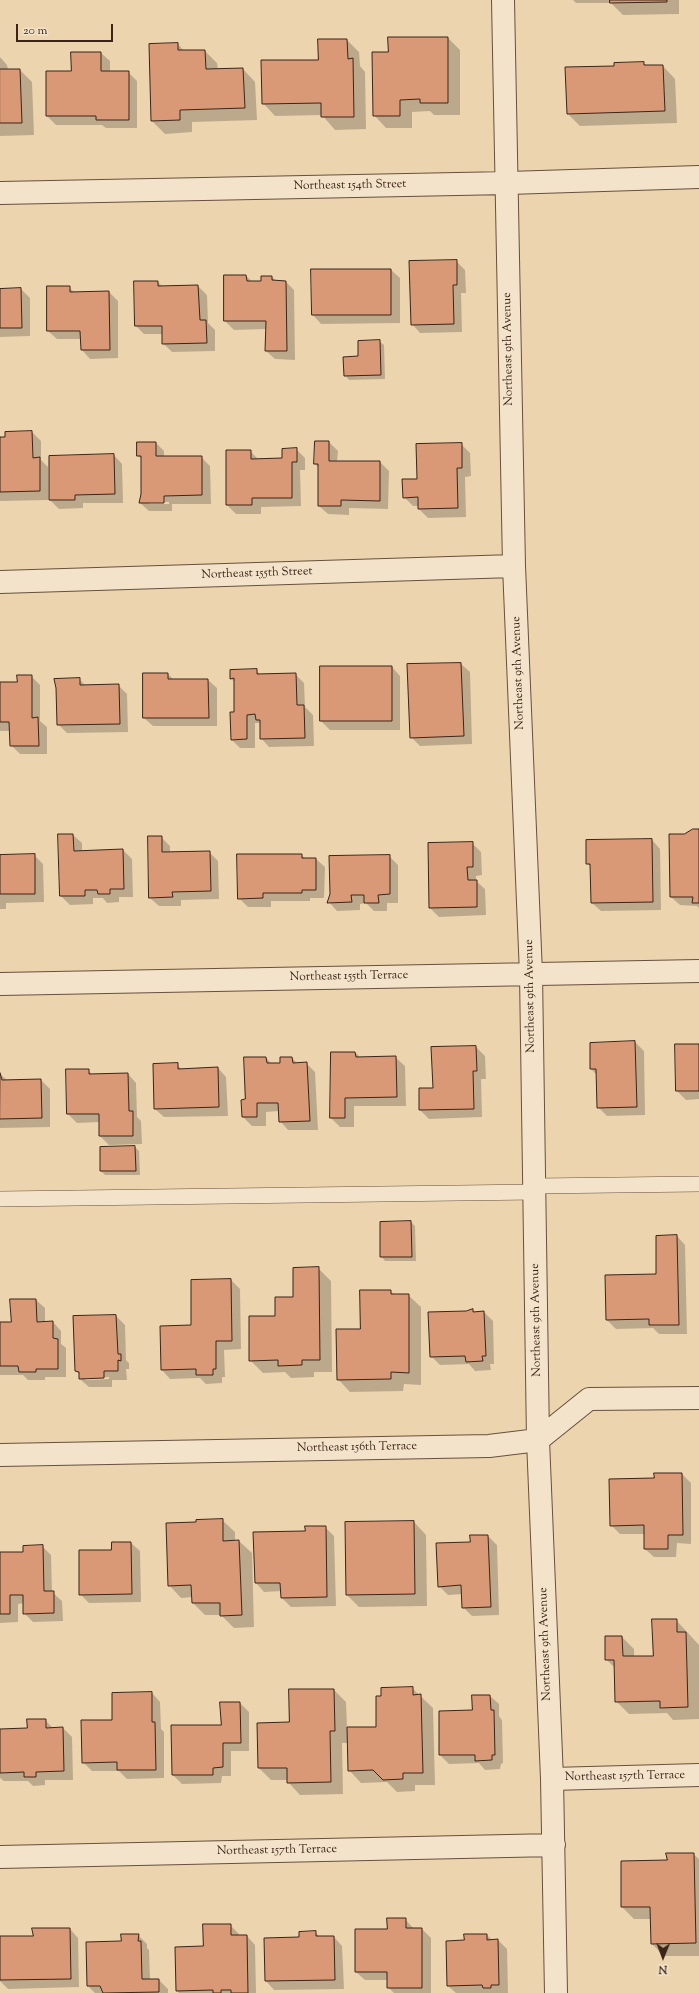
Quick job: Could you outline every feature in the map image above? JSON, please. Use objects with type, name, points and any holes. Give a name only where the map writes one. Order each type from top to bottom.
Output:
[{"type":"street","name":"Northeast 9th Avenue","points":[[503,0],[508,183],[508,335],[514,566],[532,974],[538,1440],[552,1779],[556,1993]]},
{"type":"street","name":"Northeast 154th Street","points":[[0,193],[508,183],[699,177]]},
{"type":"street","name":"Northeast 155th Street","points":[[0,582],[514,566]]},
{"type":"street","name":"Northeast 155th Terrace","points":[[0,984],[699,971]]},
{"type":"street","points":[[538,1440],[589,1399],[699,1398]]},
{"type":"street","name":"Northeast 156th Terrace","points":[[0,1455],[489,1446],[538,1440]]},
{"type":"street","name":"Northeast 157th Terrace","points":[[552,1779],[699,1775]]},
{"type":"street","name":"Northeast 157th Terrace","points":[[0,1857],[554,1845]]},
{"type":"lane","points":[[0,1199],[535,1189],[699,1184]]},
{"type":"building","points":[[610,0],[667,0],[667,2],[610,3]]},
{"type":"building","points":[[388,37],[448,37],[448,103],[420,103],[420,99],[400,100],[400,116],[373,116],[372,52],[388,52]]},
{"type":"building","points":[[318,39],[347,39],[348,59],[353,58],[354,117],[321,117],[321,103],[262,104],[261,60],[318,60]]},
{"type":"building","points":[[178,43],[178,50],[205,50],[206,69],[243,68],[245,108],[180,110],[180,120],[151,121],[149,44]]},
{"type":"building","points":[[71,52],[101,52],[101,71],[129,71],[129,120],[96,120],[96,116],[46,116],[46,71],[71,71]]},
{"type":"building","points":[[644,62],[644,65],[663,65],[665,111],[567,114],[565,67],[614,66],[614,63]]},
{"type":"building","points":[[0,69],[20,69],[22,123],[0,123]]},
{"type":"building","points":[[457,260],[457,285],[453,285],[454,324],[411,325],[409,261]]},
{"type":"building","points":[[311,269],[391,269],[391,315],[312,315]]},
{"type":"building","points":[[224,275],[246,275],[247,281],[261,281],[261,276],[272,276],[272,280],[286,281],[287,351],[265,351],[266,321],[224,321]]},
{"type":"building","points":[[134,281],[158,281],[158,286],[198,285],[200,320],[206,320],[207,343],[162,344],[162,326],[135,326]]},
{"type":"building","points":[[47,286],[70,286],[70,292],[109,291],[110,350],[81,350],[80,331],[47,331]]},
{"type":"building","points":[[21,288],[22,328],[0,328],[0,289]]},
{"type":"building","points":[[380,340],[381,375],[344,376],[343,357],[358,356],[358,341]]},
{"type":"building","points":[[32,431],[33,458],[40,457],[40,491],[0,492],[0,437],[5,437],[5,432]]},
{"type":"building","points":[[315,441],[329,441],[329,461],[380,461],[380,501],[341,500],[341,506],[318,506],[318,464],[314,464]]},
{"type":"building","points":[[137,442],[156,442],[156,456],[202,456],[202,495],[164,496],[164,503],[139,503],[141,494],[141,456],[137,456]]},
{"type":"building","points":[[462,443],[462,468],[457,468],[458,508],[418,509],[418,497],[403,498],[402,479],[417,479],[416,444]]},
{"type":"building","points":[[297,448],[297,462],[292,462],[292,498],[252,498],[252,505],[226,505],[226,450],[251,450],[251,459],[282,458],[282,449]]},
{"type":"building","points":[[114,454],[115,494],[75,495],[75,500],[49,500],[49,456]]},
{"type":"building","points":[[461,663],[464,736],[410,738],[407,664]]},
{"type":"building","points":[[320,666],[392,666],[392,721],[320,721]]},
{"type":"building","points":[[257,669],[257,674],[296,673],[297,705],[304,705],[305,738],[260,739],[260,720],[256,720],[255,714],[247,715],[247,739],[231,740],[230,712],[234,712],[234,678],[230,679],[230,670]]},
{"type":"building","points":[[143,673],[168,673],[168,679],[208,679],[209,718],[143,718]]},
{"type":"building","points":[[17,675],[32,675],[32,718],[38,717],[39,746],[10,746],[9,722],[0,722],[0,682],[17,682]]},
{"type":"building","points":[[80,678],[80,685],[119,684],[120,724],[57,725],[56,688],[54,679]]},
{"type":"building","points":[[693,829],[699,829],[699,903],[692,903],[693,897],[670,897],[669,834],[684,834]]},
{"type":"building","points":[[58,834],[73,834],[74,851],[123,849],[124,889],[110,889],[110,894],[98,894],[97,890],[85,890],[85,896],[60,896]]},
{"type":"building","points":[[148,836],[162,836],[162,852],[210,851],[211,891],[172,892],[173,897],[149,898]]},
{"type":"building","points":[[652,839],[653,902],[591,903],[590,864],[586,864],[586,840]]},
{"type":"building","points":[[473,842],[473,867],[467,867],[468,880],[477,880],[477,907],[429,908],[428,843]]},
{"type":"building","points":[[35,854],[35,894],[0,894],[0,855]]},
{"type":"building","points":[[237,854],[302,854],[302,858],[316,858],[316,890],[302,890],[302,893],[263,893],[263,898],[238,899]]},
{"type":"building","points":[[390,855],[390,894],[378,895],[379,903],[364,903],[364,895],[351,895],[352,902],[327,903],[330,894],[329,856]]},
{"type":"building","points":[[635,1041],[637,1107],[597,1108],[596,1069],[590,1069],[590,1043]]},
{"type":"building","points":[[675,1044],[699,1044],[699,1091],[676,1091]]},
{"type":"building","points":[[476,1046],[477,1071],[473,1071],[474,1109],[419,1110],[419,1088],[433,1088],[431,1047]]},
{"type":"building","points":[[331,1052],[355,1052],[356,1057],[396,1056],[397,1097],[345,1098],[345,1118],[330,1118]]},
{"type":"building","points":[[244,1057],[266,1057],[267,1063],[280,1063],[280,1057],[292,1057],[293,1063],[307,1062],[310,1121],[279,1122],[278,1103],[257,1103],[257,1117],[242,1117],[241,1100],[245,1099]]},
{"type":"building","points":[[178,1063],[178,1069],[218,1067],[219,1107],[154,1109],[153,1064]]},
{"type":"building","points":[[66,1069],[89,1069],[89,1074],[128,1073],[129,1111],[133,1111],[133,1136],[99,1136],[99,1114],[67,1114]]},
{"type":"building","points":[[0,1073],[2,1080],[41,1079],[42,1118],[0,1119]]},
{"type":"building","points":[[135,1146],[136,1171],[100,1171],[100,1147]]},
{"type":"building","points":[[411,1221],[412,1257],[380,1257],[380,1222]]},
{"type":"building","points":[[677,1235],[679,1325],[649,1325],[649,1319],[606,1320],[605,1275],[656,1274],[656,1236]]},
{"type":"building","points":[[319,1267],[320,1360],[302,1360],[302,1365],[278,1366],[278,1360],[249,1361],[249,1316],[275,1316],[275,1297],[293,1297],[293,1268]]},
{"type":"building","points":[[231,1279],[232,1341],[216,1341],[216,1369],[213,1369],[213,1375],[196,1375],[196,1369],[161,1370],[160,1326],[191,1325],[191,1280]]},
{"type":"building","points":[[360,1290],[391,1290],[391,1294],[409,1294],[409,1373],[391,1372],[391,1379],[337,1380],[336,1329],[360,1329]]},
{"type":"building","points":[[10,1299],[36,1299],[37,1322],[53,1321],[53,1338],[58,1339],[58,1369],[36,1369],[36,1372],[19,1372],[18,1366],[0,1366],[0,1322],[11,1322]]},
{"type":"building","points":[[473,1309],[473,1312],[484,1311],[486,1356],[482,1356],[483,1361],[466,1362],[465,1356],[430,1357],[428,1312],[466,1311]]},
{"type":"building","points":[[116,1315],[118,1354],[121,1354],[121,1361],[118,1360],[118,1371],[104,1371],[104,1378],[79,1379],[79,1372],[75,1371],[73,1316]]},
{"type":"building","points":[[654,1473],[682,1473],[683,1535],[668,1535],[668,1549],[644,1549],[644,1525],[610,1526],[609,1479],[654,1478]]},
{"type":"building","points":[[223,1519],[223,1541],[239,1540],[242,1615],[220,1616],[220,1603],[192,1603],[191,1585],[168,1586],[166,1523]]},
{"type":"building","points":[[414,1521],[415,1594],[346,1595],[345,1522]]},
{"type":"building","points":[[305,1526],[326,1526],[327,1597],[281,1598],[280,1583],[255,1583],[253,1532],[305,1531]]},
{"type":"building","points":[[470,1535],[488,1535],[491,1607],[462,1608],[461,1585],[438,1587],[436,1543],[470,1542]]},
{"type":"building","points":[[112,1542],[131,1542],[132,1594],[79,1595],[79,1550],[111,1550]]},
{"type":"building","points":[[43,1545],[44,1591],[54,1591],[54,1613],[23,1614],[23,1595],[10,1595],[10,1614],[0,1614],[0,1552],[23,1552],[23,1546]]},
{"type":"building","points":[[652,1619],[677,1619],[677,1632],[686,1632],[688,1707],[660,1708],[660,1701],[615,1702],[614,1660],[605,1660],[605,1636],[622,1636],[623,1656],[653,1656]]},
{"type":"building","points":[[413,1687],[413,1695],[421,1694],[423,1773],[403,1773],[403,1779],[383,1780],[373,1770],[348,1771],[347,1727],[376,1727],[376,1696],[381,1696],[381,1688]]},
{"type":"building","points":[[289,1689],[334,1689],[335,1731],[330,1731],[331,1782],[287,1783],[287,1768],[258,1768],[257,1723],[289,1722]]},
{"type":"building","points":[[152,1692],[152,1722],[155,1722],[156,1770],[117,1770],[117,1762],[82,1763],[81,1720],[112,1720],[112,1693]]},
{"type":"building","points":[[472,1695],[490,1695],[491,1710],[494,1710],[495,1755],[492,1755],[492,1760],[475,1761],[475,1755],[439,1755],[439,1711],[472,1710]]},
{"type":"building","points":[[220,1702],[240,1702],[241,1743],[223,1743],[223,1767],[213,1768],[213,1775],[172,1775],[171,1725],[221,1725]]},
{"type":"building","points":[[27,1719],[46,1719],[46,1728],[63,1727],[64,1771],[36,1772],[36,1777],[24,1777],[24,1772],[0,1773],[0,1729],[27,1728]]},
{"type":"building","points":[[666,1853],[694,1853],[696,1943],[651,1944],[650,1907],[621,1907],[621,1861],[667,1860]]},
{"type":"building","points":[[387,1918],[406,1918],[406,1928],[422,1928],[422,1988],[387,1988],[387,1972],[355,1972],[355,1929],[387,1929]]},
{"type":"building","points":[[203,1924],[231,1924],[231,1935],[247,1935],[248,1993],[231,1993],[231,1990],[221,1990],[221,1993],[213,1993],[213,1990],[176,1991],[175,1947],[203,1946]]},
{"type":"building","points":[[32,1928],[70,1928],[71,1979],[0,1980],[0,1936],[33,1936]]},
{"type":"building","points":[[316,1931],[316,1936],[334,1936],[335,1980],[265,1981],[264,1938],[299,1937],[299,1932]]},
{"type":"building","points":[[121,1934],[139,1934],[138,1941],[141,1941],[142,1979],[159,1979],[159,1992],[103,1993],[100,1986],[87,1986],[86,1942],[121,1941]]},
{"type":"building","points":[[464,1934],[487,1934],[487,1940],[498,1939],[499,1985],[491,1985],[491,1988],[483,1988],[482,1985],[447,1986],[446,1941],[464,1940]]}]
